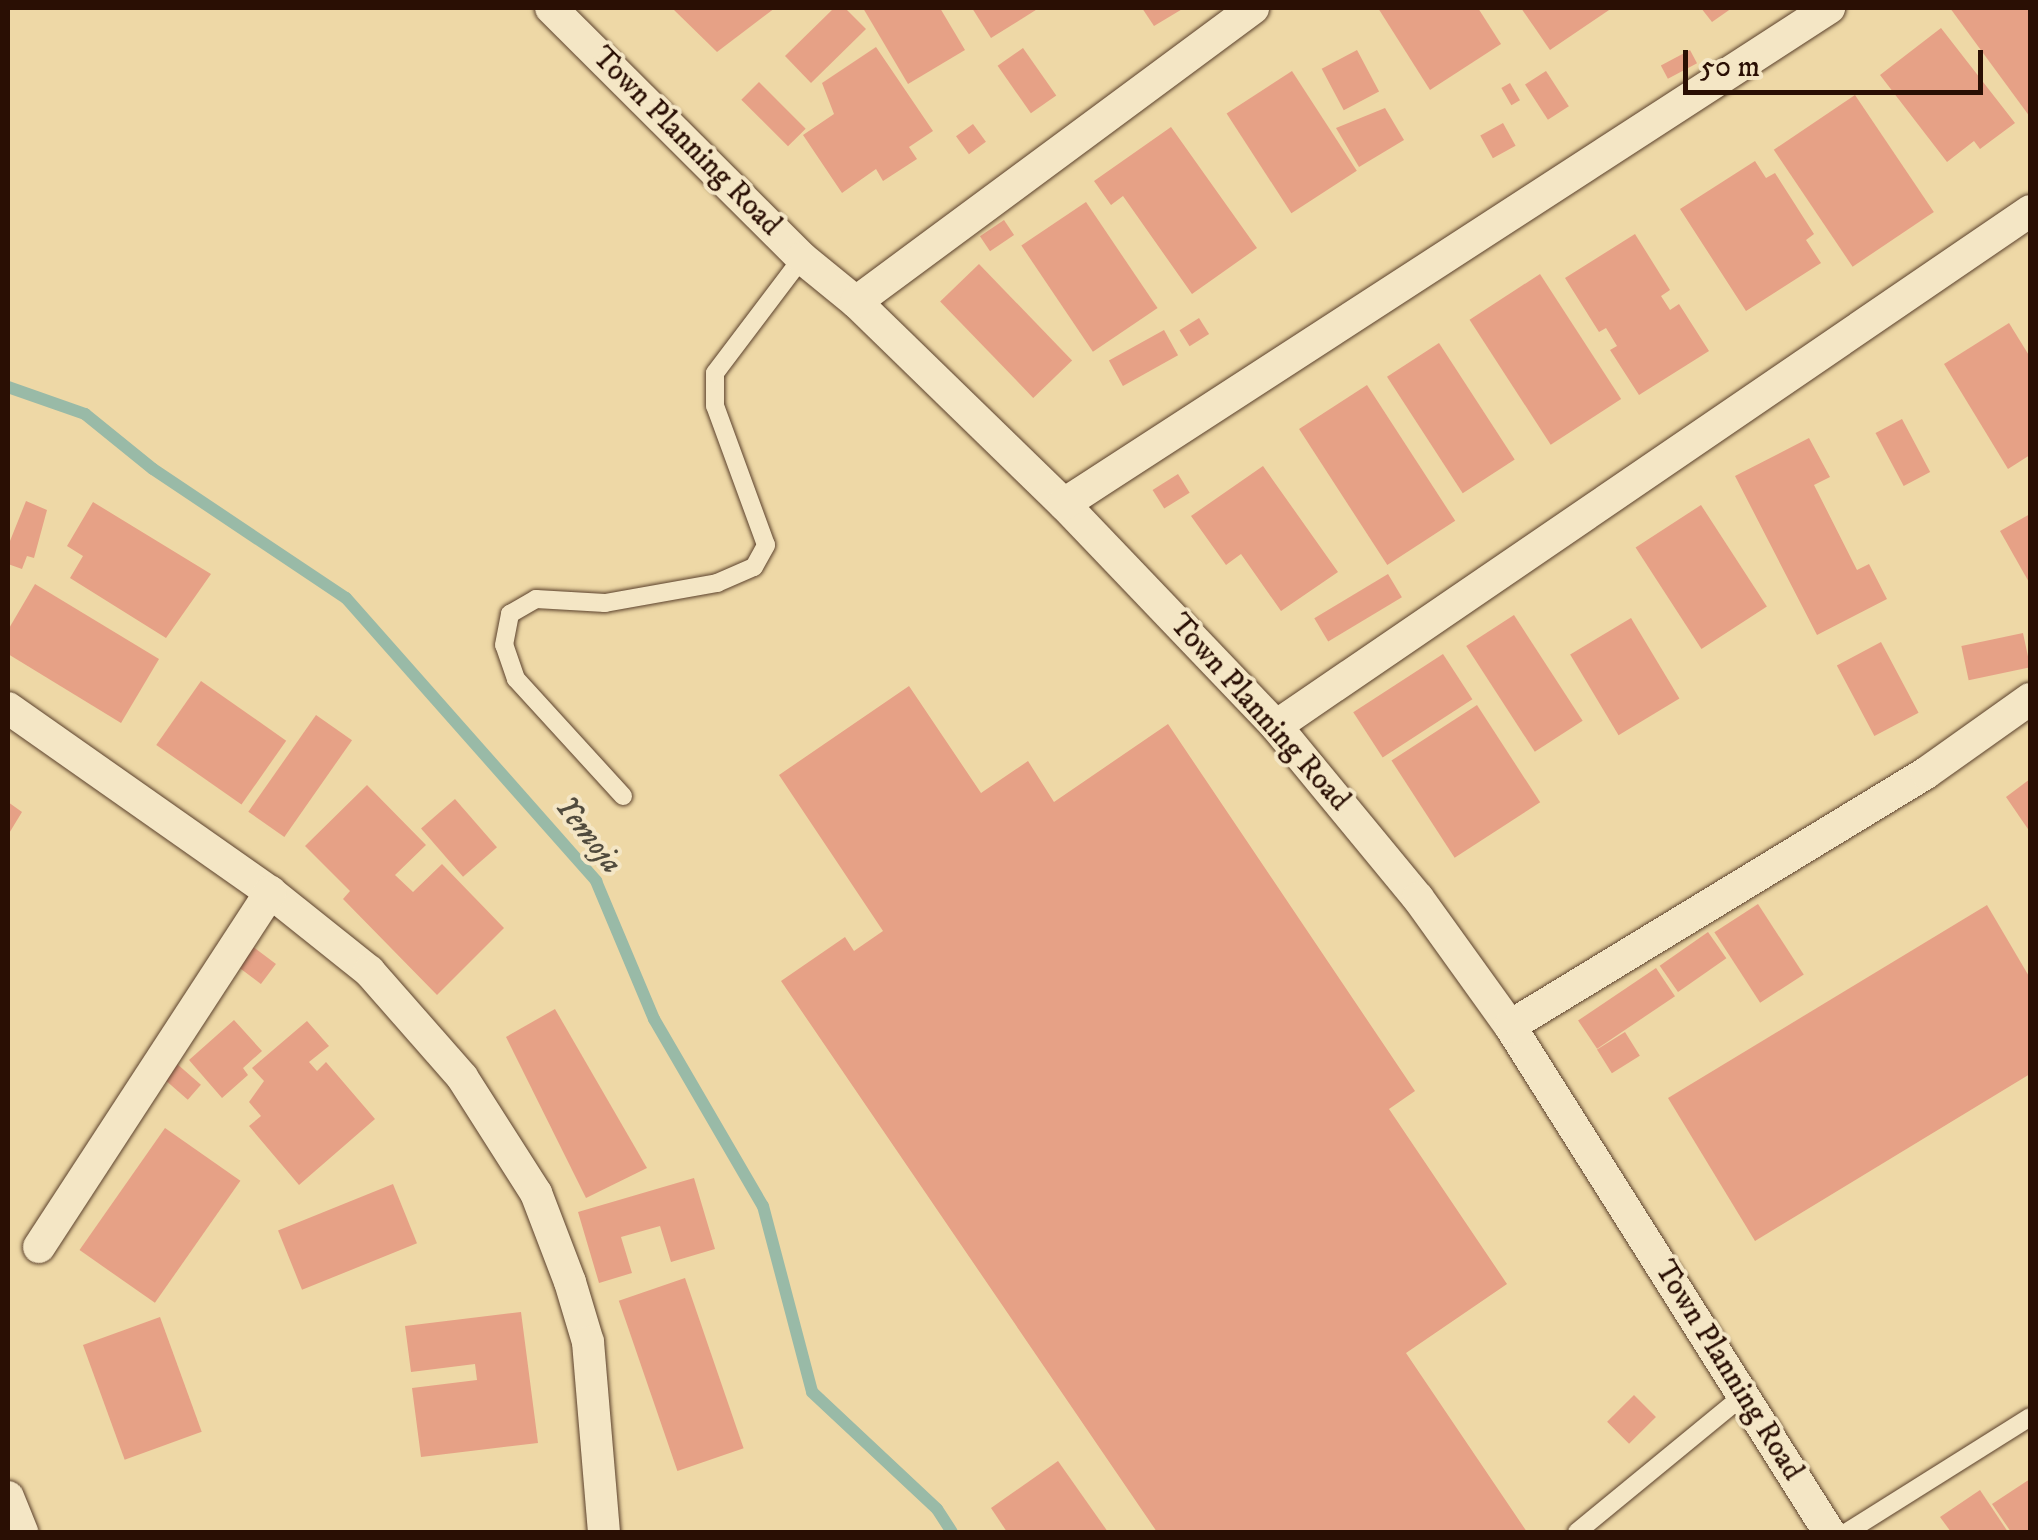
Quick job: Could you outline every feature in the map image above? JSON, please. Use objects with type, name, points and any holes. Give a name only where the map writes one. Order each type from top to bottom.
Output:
[{"type":"street","name":"Town Planning Road","points":[[551,8],[802,258],[856,302],[1064,504],[1276,726],[1418,898],[1510,1026],[1829,1532]]},
{"type":"street","points":[[856,302],[1253,8]]},
{"type":"street","points":[[1064,504],[1829,8]]},
{"type":"street","points":[[1276,726],[2030,211]]},
{"type":"street","points":[[1510,1026],[1926,773],[2030,699]]},
{"type":"street","points":[[8,708],[270,892],[370,972],[462,1077],[536,1193],[588,1342],[604,1532]]},
{"type":"street","points":[[39,1246],[270,892]]},
{"type":"street","points":[[8,1498],[22,1532]]},
{"type":"lane","points":[[623,796],[516,679],[504,645],[510,614],[536,599],[605,603],[717,583],[754,567],[766,546],[715,406],[715,373],[802,258]]},
{"type":"lane","points":[[1577,1532],[1744,1394]]},
{"type":"lane","points":[[1847,1532],[2030,1417]]},
{"type":"building","points":[[672,8],[775,8],[717,52]]},
{"type":"building","points":[[834,8],[845,8],[866,29],[811,83],[785,56]]},
{"type":"building","points":[[863,8],[940,8],[965,50],[908,84]]},
{"type":"building","points":[[972,8],[1039,8],[991,38]]},
{"type":"building","points":[[1142,8],[1184,8],[1154,26]]},
{"type":"building","points":[[1378,8],[1478,8],[1501,44],[1430,90]]},
{"type":"building","points":[[1521,8],[1612,8],[1550,50]]},
{"type":"building","points":[[1701,8],[1732,8],[1712,22]]},
{"type":"building","points":[[1950,8],[2030,8],[2030,117]]},
{"type":"building","points":[[1941,28],[2015,123],[1980,149],[1974,141],[1947,162],[1880,75]]},
{"type":"building","points":[[876,47],[933,131],[909,147],[917,159],[883,181],[876,169],[842,193],[803,135],[834,114],[822,83]]},
{"type":"building","points":[[1023,48],[1056,96],[1031,113],[998,66]]},
{"type":"building","points":[[1357,50],[1379,91],[1344,110],[1322,69]]},
{"type":"building","points":[[1690,50],[1697,63],[1668,79],[1661,65]]},
{"type":"building","points":[[1292,71],[1357,171],[1291,213],[1227,113]]},
{"type":"building","points":[[1546,71],[1569,106],[1548,120],[1525,85]]},
{"type":"building","points":[[759,82],[806,129],[788,146],[741,100]]},
{"type":"building","points":[[1510,83],[1520,100],[1511,105],[1501,88]]},
{"type":"building","points":[[1855,95],[1934,212],[1853,267],[1774,150]]},
{"type":"building","points":[[1385,108],[1404,140],[1359,167],[1336,128]]},
{"type":"building","points":[[1503,123],[1516,146],[1493,158],[1480,136]]},
{"type":"building","points":[[973,124],[986,142],[969,154],[956,136]]},
{"type":"building","points":[[1171,127],[1257,248],[1192,294],[1123,196],[1111,205],[1094,181]]},
{"type":"building","points":[[1755,161],[1766,178],[1775,173],[1814,234],[1806,240],[1821,263],[1746,311],[1680,209]]},
{"type":"building","points":[[1086,202],[1158,308],[1093,352],[1021,246]]},
{"type":"building","points":[[1004,220],[1014,235],[990,251],[980,236]]},
{"type":"building","points":[[1635,234],[1670,290],[1661,296],[1670,310],[1679,304],[1709,351],[1639,395],[1610,350],[1617,346],[1606,328],[1599,332],[1565,278]]},
{"type":"building","points":[[979,264],[1072,360],[1033,398],[940,302]]},
{"type":"building","points":[[1540,274],[1621,399],[1551,445],[1470,320]]},
{"type":"building","points":[[1199,318],[1209,334],[1190,346],[1179,330]]},
{"type":"building","points":[[2009,323],[2030,357],[2030,455],[2008,469],[1944,364]]},
{"type":"building","points":[[1164,330],[1178,355],[1123,386],[1109,361]]},
{"type":"building","points":[[1439,343],[1515,460],[1463,493],[1387,377]]},
{"type":"building","points":[[1367,385],[1455,521],[1387,565],[1299,429]]},
{"type":"building","points":[[1902,419],[1930,472],[1904,486],[1876,433]]},
{"type":"building","points":[[1809,438],[1830,477],[1814,485],[1857,570],[1869,564],[1887,599],[1817,635],[1735,476]]},
{"type":"building","points":[[1263,466],[1338,572],[1281,611],[1241,554],[1226,565],[1191,516]]},
{"type":"building","points":[[1178,474],[1190,493],[1164,509],[1153,490]]},
{"type":"building","points":[[26,501],[47,510],[34,558],[27,556],[22,569],[8,564],[8,546]]},
{"type":"building","points":[[93,502],[211,574],[166,638],[70,578],[83,556],[67,546]]},
{"type":"building","points":[[1701,505],[1767,606],[1701,649],[1636,547]]},
{"type":"building","points":[[2030,514],[2030,584],[2000,531]]},
{"type":"building","points":[[1388,574],[1402,597],[1328,641],[1314,618]]},
{"type":"building","points":[[35,584],[159,659],[121,723],[8,654],[8,630]]},
{"type":"building","points":[[1514,615],[1583,721],[1535,752],[1466,646]]},
{"type":"building","points":[[1631,618],[1679,699],[1619,735],[1570,655]]},
{"type":"building","points":[[2023,633],[2030,667],[1969,680],[1961,646]]},
{"type":"building","points":[[1881,642],[1919,713],[1874,736],[1837,665]]},
{"type":"building","points":[[1443,654],[1472,699],[1383,758],[1353,712]]},
{"type":"building","points":[[201,681],[286,741],[241,805],[156,745]]},
{"type":"building","points":[[909,686],[981,793],[1028,761],[1054,802],[1168,724],[1415,1091],[1389,1109],[1507,1284],[1406,1353],[1527,1532],[1157,1532],[781,981],[845,937],[854,951],[883,931],[779,775]]},
{"type":"building","points":[[1477,705],[1540,802],[1455,858],[1391,761]]},
{"type":"building","points":[[316,715],[352,740],[284,837],[248,812]]},
{"type":"building","points":[[2030,779],[2030,832],[2006,797]]},
{"type":"building","points":[[367,785],[426,845],[395,875],[413,892],[442,864],[504,928],[437,995],[343,899],[350,891],[305,846]]},
{"type":"building","points":[[455,799],[497,847],[463,877],[421,829]]},
{"type":"building","points":[[8,802],[22,812],[8,835]]},
{"type":"building","points":[[1758,904],[1804,974],[1760,1003],[1714,932]]},
{"type":"building","points":[[1987,905],[2030,978],[2030,1074],[1755,1241],[1668,1098]]},
{"type":"building","points":[[1708,932],[1726,958],[1678,992],[1660,966]]},
{"type":"building","points":[[252,946],[276,964],[261,984],[237,966]]},
{"type":"building","points":[[1656,968],[1675,996],[1597,1049],[1578,1021]]},
{"type":"building","points":[[555,1009],[647,1168],[586,1198],[506,1037]]},
{"type":"building","points":[[234,1020],[262,1051],[243,1068],[248,1075],[222,1098],[189,1060]]},
{"type":"building","points":[[307,1021],[329,1046],[309,1062],[317,1071],[326,1062],[375,1119],[299,1185],[249,1126],[261,1116],[249,1102],[264,1081],[252,1068]]},
{"type":"building","points":[[1625,1032],[1640,1056],[1612,1073],[1597,1049]]},
{"type":"building","points":[[176,1063],[201,1085],[188,1100],[163,1078]]},
{"type":"building","points":[[165,1128],[240,1181],[155,1303],[80,1250]]},
{"type":"building","points":[[694,1178],[715,1249],[671,1262],[660,1226],[621,1237],[632,1273],[599,1283],[578,1212]]},
{"type":"building","points":[[393,1184],[417,1243],[302,1290],[278,1230]]},
{"type":"building","points":[[685,1278],[744,1448],[677,1471],[619,1301]]},
{"type":"building","points":[[521,1312],[538,1443],[421,1457],[412,1388],[477,1380],[475,1364],[411,1372],[405,1326]]},
{"type":"building","points":[[160,1317],[202,1432],[125,1460],[83,1345]]},
{"type":"building","points":[[1634,1395],[1656,1417],[1629,1444],[1607,1422]]},
{"type":"building","points":[[1058,1461],[1108,1532],[1007,1532],[991,1508]]},
{"type":"building","points":[[2030,1479],[2030,1532],[2011,1532],[1992,1504]]},
{"type":"building","points":[[1980,1490],[2008,1532],[1951,1532],[1940,1517]]},
{"type":"waterway","name":"Yemoja","points":[[8,387],[85,414],[153,469],[346,598],[596,881],[654,1019],[763,1206],[812,1392],[937,1509],[952,1532]]}]
